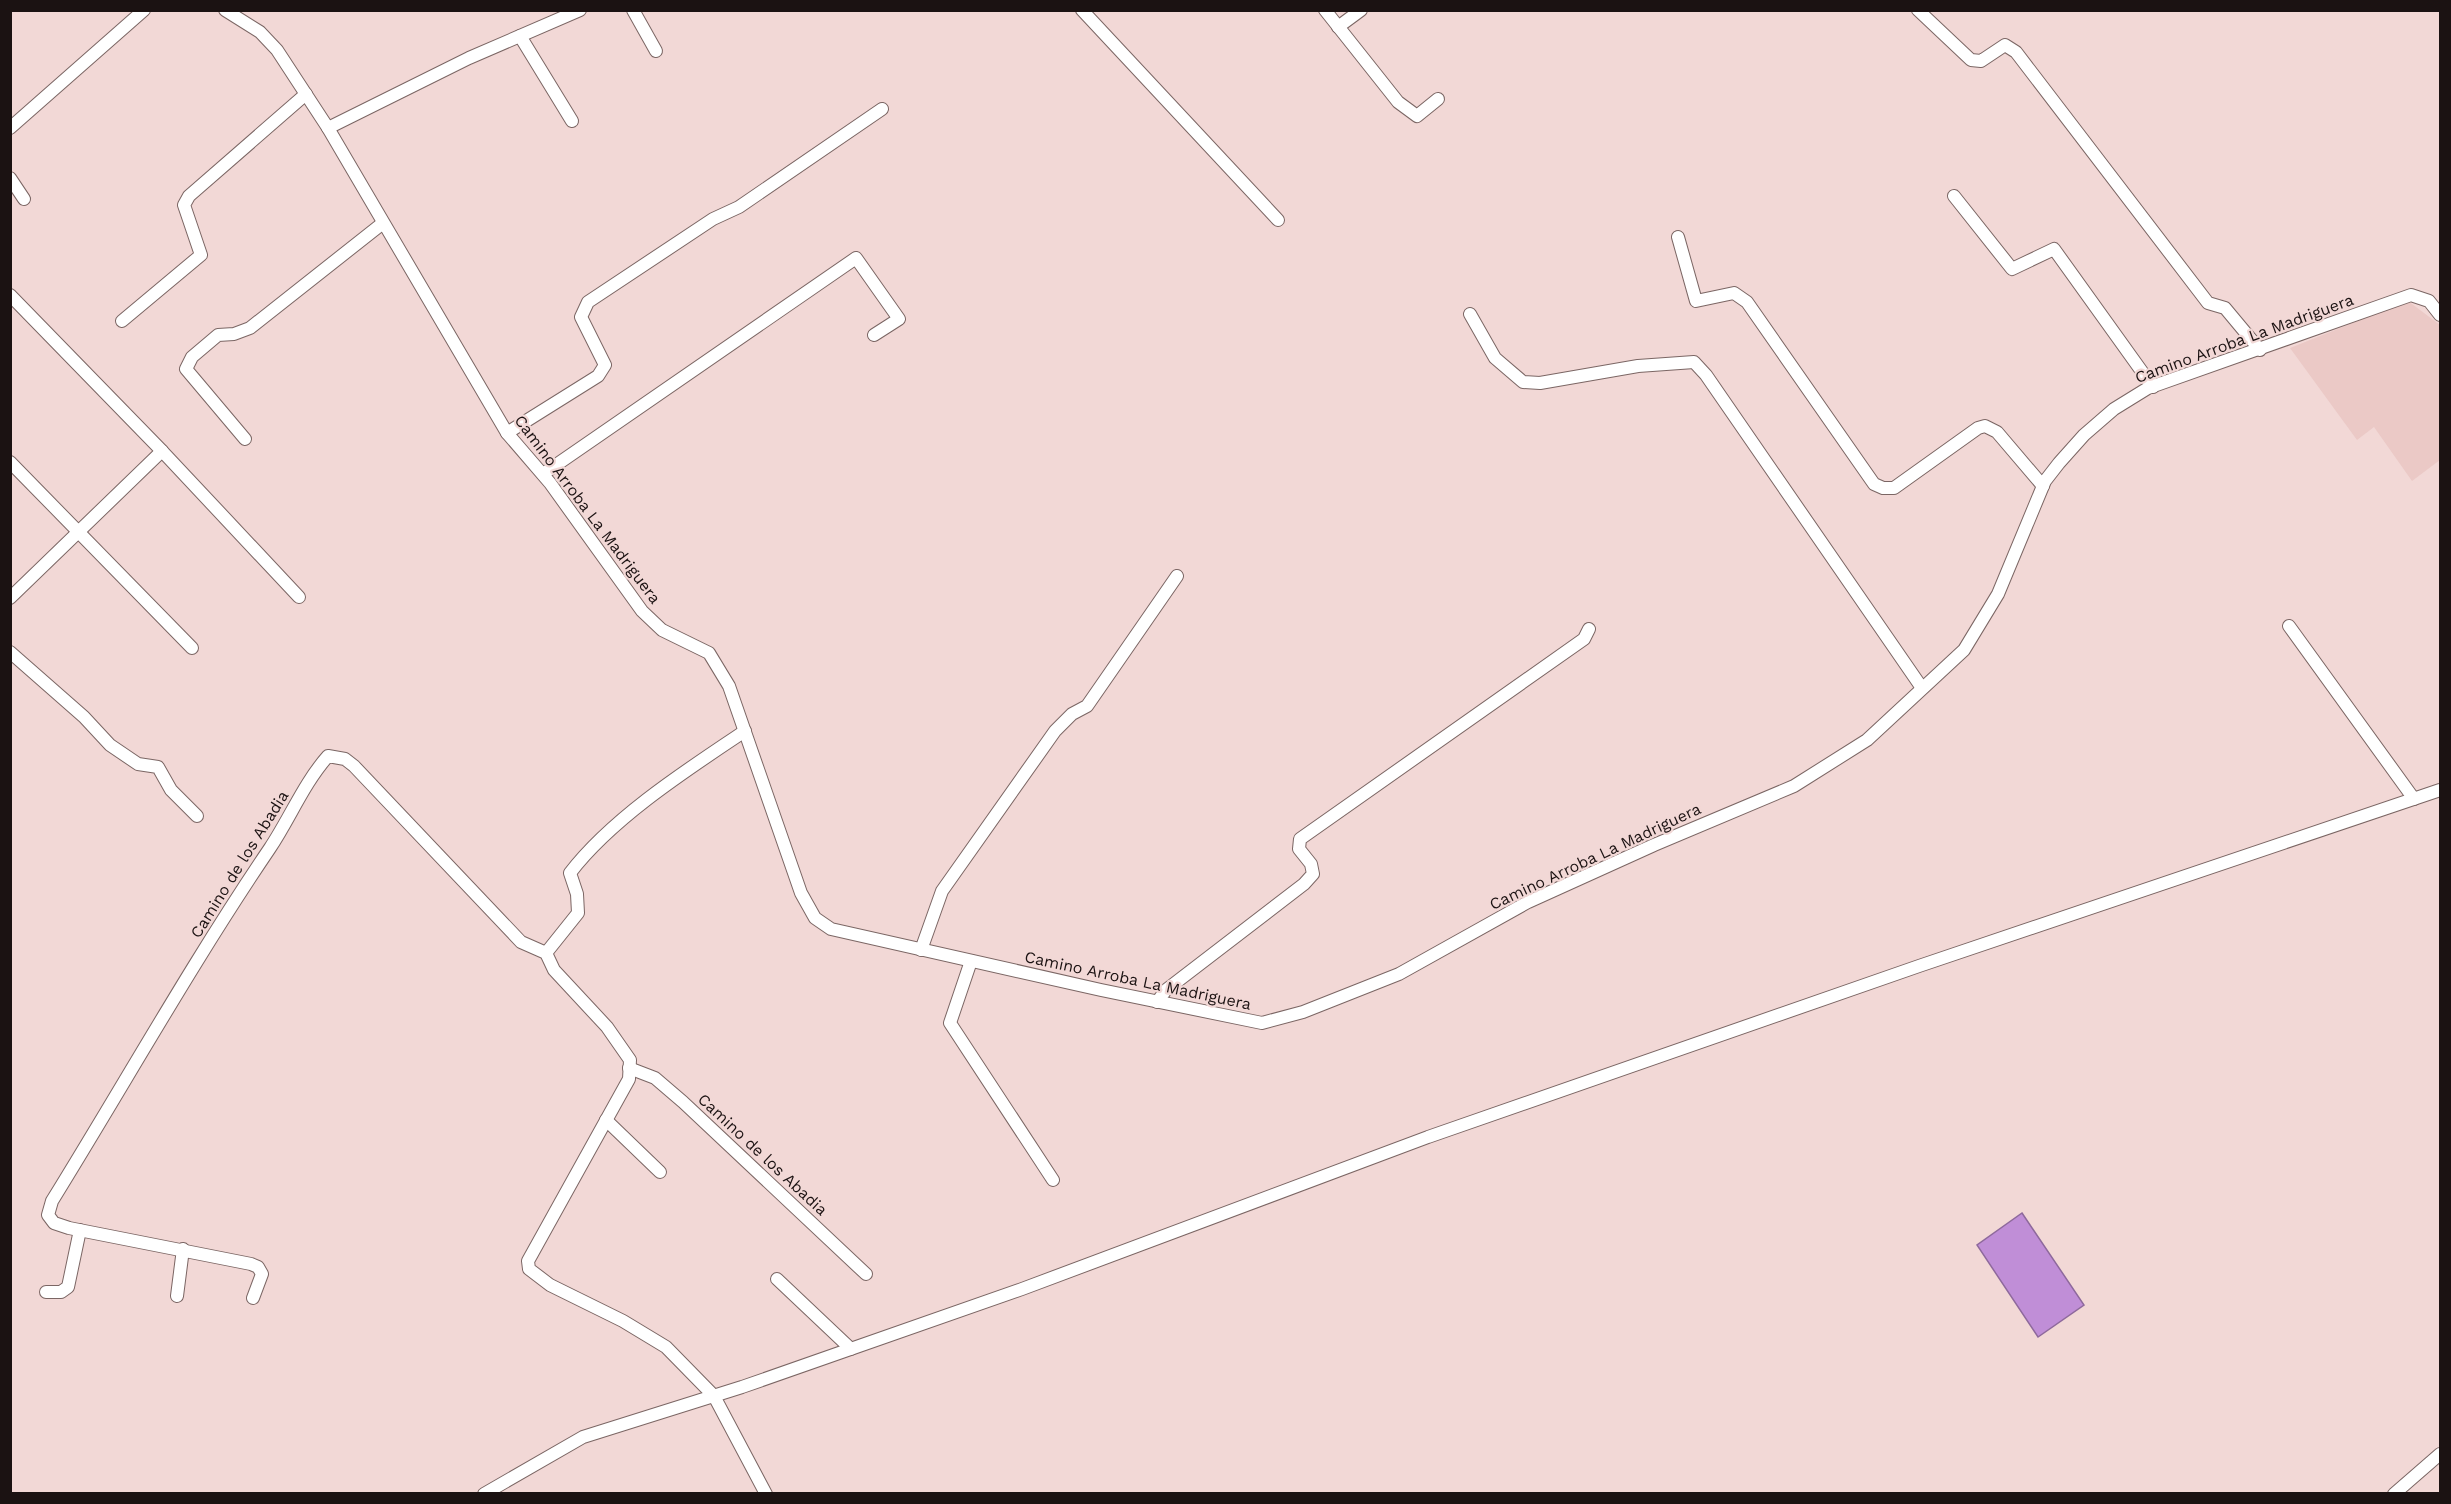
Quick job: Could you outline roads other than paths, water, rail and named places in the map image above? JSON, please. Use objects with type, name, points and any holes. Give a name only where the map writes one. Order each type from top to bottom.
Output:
[{"type":"street","points":[[10,128],[144,10]]},
{"type":"street","name":"Camino Arroba La Madriguera","points":[[225,10],[260,32],[278,50],[328,128],[507,433],[543,474],[642,611],[662,630],[709,653],[729,686],[801,893],[815,918],[831,929],[1157,1002],[1262,1023],[1303,1012],[1399,974],[1528,902],[1654,845],[1794,786],[1867,740],[1964,650],[1998,594],[2043,486],[2084,435],[2114,409],[2152,387],[2411,295],[2429,301],[2440,315]]},
{"type":"street","points":[[328,128],[520,36],[580,10]]},
{"type":"street","points":[[633,10],[656,51]]},
{"type":"street","points":[[1082,10],[1278,220]]},
{"type":"street","points":[[1325,10],[1398,102],[1417,116],[1438,99]]},
{"type":"street","points":[[1338,27],[1361,10]]},
{"type":"street","points":[[1918,10],[1971,60],[1981,61],[2005,45],[2016,52],[2208,303],[2225,308],[2259,350]]},
{"type":"street","points":[[520,36],[573,121]]},
{"type":"street","points":[[122,321],[201,255],[184,205],[189,196],[306,94]]},
{"type":"street","points":[[507,433],[598,376],[605,365],[581,317],[588,302],[713,219],[748,201],[882,109]]},
{"type":"street","points":[[10,178],[24,199]]},
{"type":"street","points":[[1954,196],[2012,269],[2054,249],[2152,387]]},
{"type":"street","points":[[245,439],[186,369],[192,357],[218,335],[234,334],[250,328],[383,223]]},
{"type":"street","points":[[1678,237],[1695,301],[1734,292],[1747,302],[1874,484],[1883,488],[1894,488],[1977,428],[1986,426],[1997,432],[2043,486]]},
{"type":"street","points":[[543,474],[856,258],[898,319],[874,336]]},
{"type":"street","points":[[10,295],[162,451],[299,597]]},
{"type":"street","points":[[1470,314],[1495,358],[1523,382],[1540,383],[1638,366],[1694,362],[1706,375],[1922,688]]},
{"type":"street","points":[[10,598],[162,451]]},
{"type":"street","points":[[10,462],[192,648]]},
{"type":"street","points":[[921,950],[942,891],[1055,731],[1072,714],[1087,706],[1177,576]]},
{"type":"street","points":[[2289,626],[2414,799]]},
{"type":"street","points":[[1157,1002],[1166,990],[1304,884],[1313,874],[1311,864],[1299,849],[1300,839],[1584,639],[1589,629]]},
{"type":"street","points":[[10,652],[84,717],[110,745],[138,765],[158,767],[171,790],[197,816]]},
{"type":"street","points":[[745,731],[674,779],[584,854],[570,873],[577,894],[578,913],[546,953],[554,970],[607,1027],[630,1060],[629,1079],[528,1261],[530,1269],[550,1285],[623,1321],[666,1347],[714,1396],[766,1494]]},
{"type":"street","name":"Camino de los Abadia","points":[[253,1298],[262,1274],[258,1267],[183,1249],[80,1230],[54,1223],[48,1215],[52,1201],[137,1057],[312,777],[328,756],[345,759],[354,766],[521,942],[546,953]]},
{"type":"street","points":[[484,1494],[583,1437],[714,1396],[1044,1281],[1428,1137],[1918,966],[2440,790]]},
{"type":"street","points":[[971,961],[950,1023],[1053,1180]]},
{"type":"street","name":"Camino de los Abadia","points":[[629,1068],[655,1078],[683,1102],[866,1274]]},
{"type":"street","points":[[606,1120],[660,1172]]},
{"type":"street","points":[[46,1292],[61,1292],[68,1287],[80,1230]]},
{"type":"street","points":[[177,1296],[183,1249]]},
{"type":"street","points":[[777,1279],[851,1349]]},
{"type":"street","points":[[2394,1494],[2440,1454]]}]
